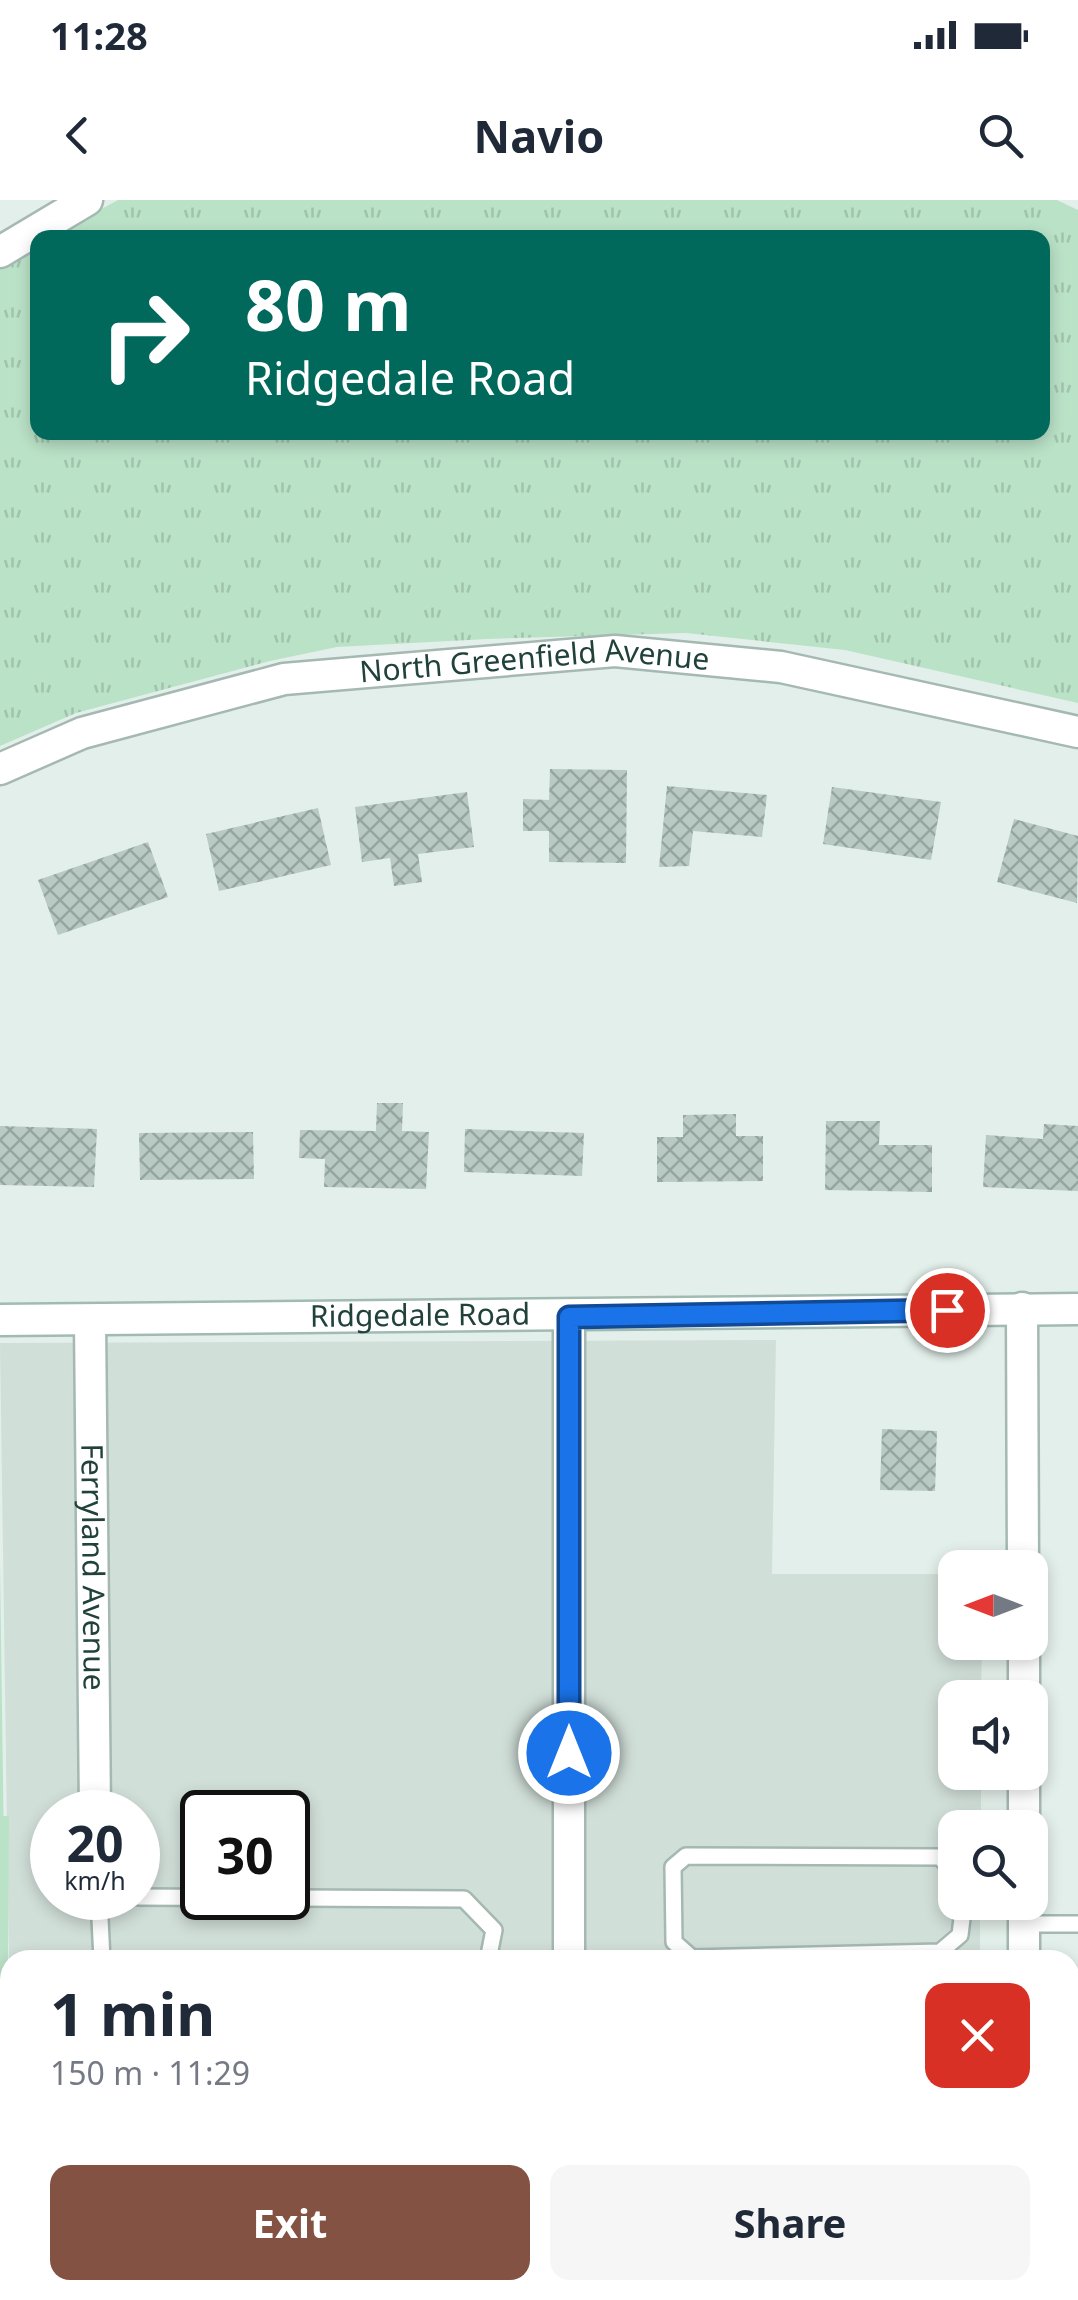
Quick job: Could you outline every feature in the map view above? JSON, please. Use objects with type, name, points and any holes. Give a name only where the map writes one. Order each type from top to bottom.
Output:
[{"type":"street","points":[[37,230],[87,200]]},
{"type":"street","points":[[0,252],[30,234]]},
{"type":"street","name":"North Greenfield Avenue","points":[[0,770],[82,733],[284,679],[616,652],[782,667],[1078,732]]},
{"type":"street","points":[[1022,1308],[1023,1550]]},
{"type":"street","name":"Ridgedale Road","points":[[0,1320],[1078,1309]]},
{"type":"street","points":[[569,1317],[569,1950]]},
{"type":"street","name":"Ferryland Avenue","points":[[90,1322],[96,1790]]},
{"type":"street","points":[[1024,1920],[1024,1950]]},
{"type":"lane","points":[[683,1950],[674,1942],[673,1867],[686,1856],[938,1857]]},
{"type":"lane","points":[[160,1897],[464,1899],[494,1930],[490,1950]]},
{"type":"lane","points":[[1048,1918],[1078,1924]]},
{"type":"lane","points":[[100,1920],[102,1950]]},
{"type":"lane","points":[[942,1950],[960,1935],[962,1920]]},
{"type":"shaded area","points":[[776,1340],[772,1574],[938,1574],[938,1660],[982,1660],[981,1680],[938,1680],[938,1790],[981,1790],[981,1810],[938,1810],[938,1920],[980,1920],[980,1950],[9,1950],[0,1343]]},
{"type":"green space","points":[[118,200],[1057,200],[1078,210],[1078,703],[845,650],[686,633],[487,639],[337,647],[270,661],[76,713],[0,746],[0,266],[30,248],[30,440],[1050,440],[1050,230],[63,230]]},
{"type":"green space","points":[[0,1563],[5,1950],[0,1950]]},
{"type":"green space","points":[[0,1816],[9,1816],[8,1950],[0,1950]]},
{"type":"building","points":[[550,769],[627,770],[626,863],[549,862],[549,831],[523,831],[523,799],[549,800]]},
{"type":"building","points":[[667,786],[767,795],[762,837],[693,831],[689,866],[659,867]]},
{"type":"building","points":[[832,787],[941,802],[931,860],[823,844]]},
{"type":"building","points":[[467,792],[474,847],[418,854],[422,882],[394,886],[390,858],[362,862],[355,807]]},
{"type":"building","points":[[318,808],[331,865],[219,891],[206,834]]},
{"type":"building","points":[[1014,819],[1078,836],[1077,903],[997,882]]},
{"type":"building","points":[[148,842],[168,897],[58,935],[38,880]]},
{"type":"building","points":[[377,1103],[403,1103],[402,1131],[429,1132],[426,1189],[324,1187],[325,1159],[299,1158],[300,1130],[376,1131]]},
{"type":"building","points":[[736,1114],[736,1136],[763,1136],[763,1181],[657,1182],[657,1137],[683,1137],[683,1115]]},
{"type":"building","points":[[826,1121],[880,1121],[879,1145],[932,1145],[932,1192],[825,1190]]},
{"type":"building","points":[[1044,1124],[1078,1126],[1078,1191],[983,1187],[986,1135],[1043,1139]]},
{"type":"building","points":[[0,1126],[97,1129],[94,1187],[0,1185]]},
{"type":"building","points":[[465,1129],[584,1133],[582,1176],[464,1172]]},
{"type":"building","points":[[253,1132],[254,1179],[140,1180],[139,1133]]},
{"type":"building","points":[[882,1429],[937,1431],[935,1491],[880,1490]]},
{"type":"route","points":[[569,1753],[569,1317],[947,1310]]}]
